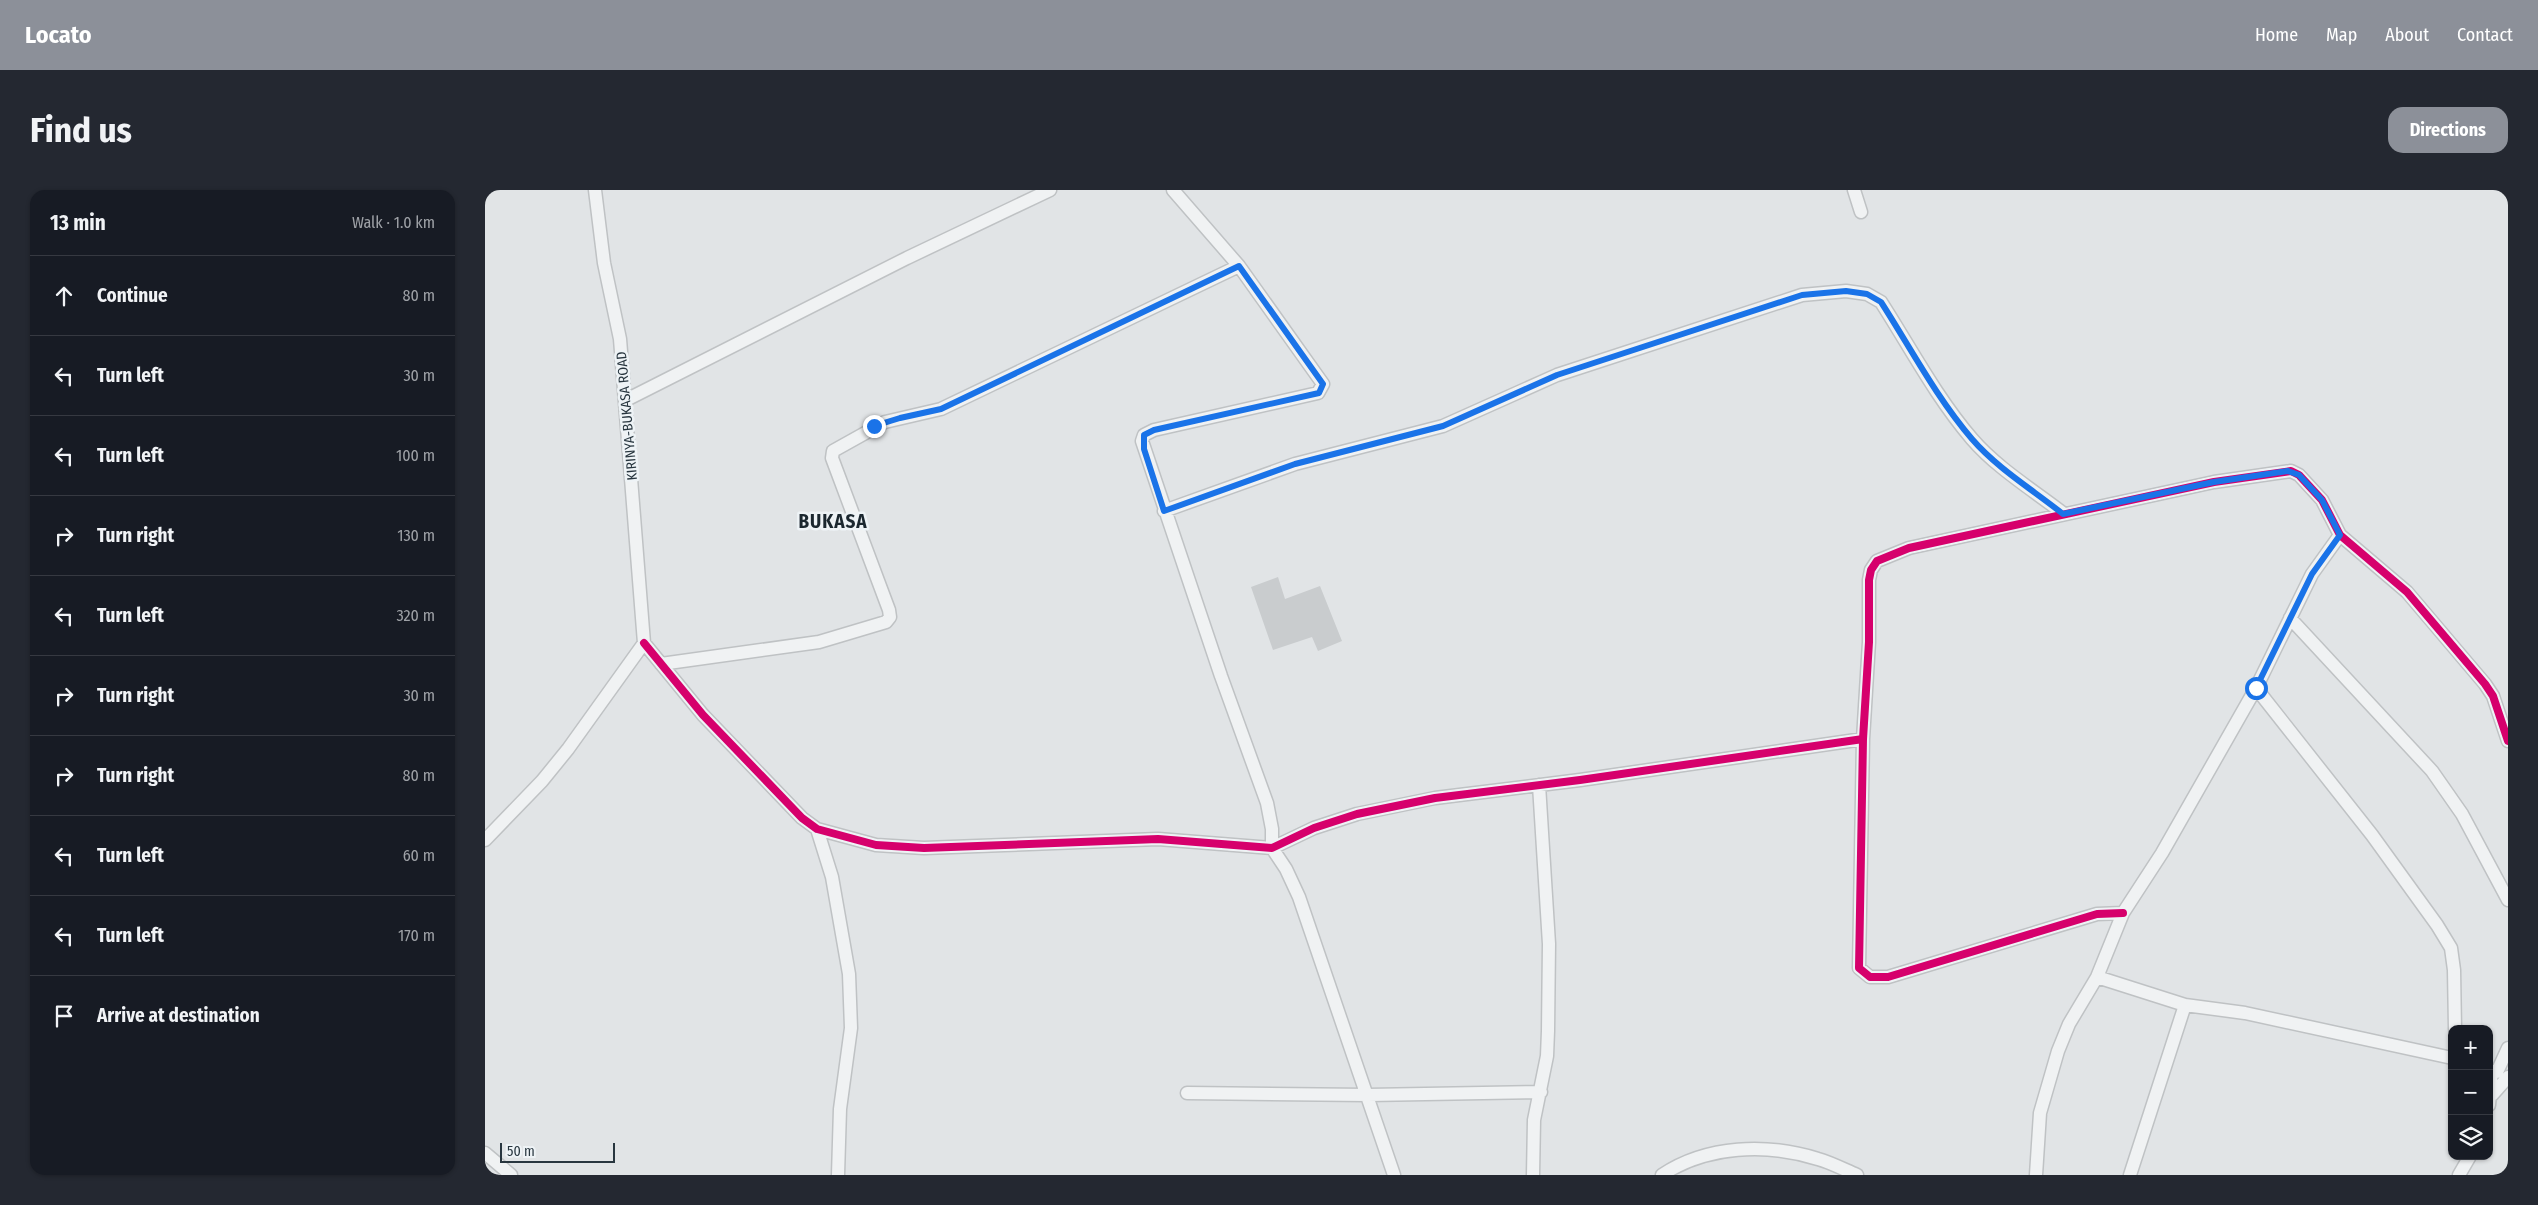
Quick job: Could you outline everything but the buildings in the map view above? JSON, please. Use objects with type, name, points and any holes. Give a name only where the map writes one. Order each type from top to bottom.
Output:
[{"type":"street","name":"KIRINYA-BUKASA ROAD","points":[[595,190],[604,263],[620,339],[644,643]]},
{"type":"street","points":[[626,400],[907,258],[1050,190]]},
{"type":"street","points":[[1173,190],[1239,266],[1323,384],[1319,393],[1154,430],[1144,435],[1144,449],[1267,803],[1271,819],[1273,848],[1286,869],[1299,897],[1394,1175]]},
{"type":"street","points":[[1854,190],[1861,212]]},
{"type":"street","points":[[661,664],[819,642],[882,625],[889,619],[889,610],[832,458],[833,451],[885,422],[941,409],[1239,266]]},
{"type":"street","points":[[1164,511],[1295,464],[1443,426],[1557,375],[1802,295],[1846,291],[1867,294],[1881,302],[1946,405],[1973,440],[2006,470],[2063,514]]},
{"type":"street","points":[[2123,913],[2097,914],[1888,977],[1870,977],[1863,973],[1857,963],[1863,739],[1869,642],[1869,580],[1871,570],[1877,562],[1909,548],[2214,482],[2288,471],[2299,475],[2322,500],[2340,535],[2407,592],[2469,664],[2493,696],[2508,741]]},
{"type":"street","points":[[2036,1175],[2037,1126],[2058,1051],[2069,1024],[2097,977],[2123,913],[2162,853],[2256,688],[2312,574],[2340,535]]},
{"type":"street","points":[[2290,618],[2432,772],[2462,814],[2508,900]]},
{"type":"street","points":[[485,840],[552,768],[644,643],[703,715],[793,808],[817,829],[876,845],[924,848],[1158,840],[1273,848],[1314,828],[1357,814],[1435,798],[1863,739]]},
{"type":"street","points":[[2256,688],[2372,835],[2437,925],[2451,948],[2454,970],[2455,1025]]},
{"type":"street","points":[[1533,1175],[1535,1120],[1541,1092],[1548,1031],[1549,944],[1539,785]]},
{"type":"street","points":[[817,829],[832,876],[849,974],[851,1028],[840,1109],[838,1175]]},
{"type":"street","points":[[2097,977],[2185,1004],[2245,1013],[2448,1057]]},
{"type":"street","points":[[2130,1175],[2185,1004]]},
{"type":"street","points":[[2493,1091],[2508,1048]]},
{"type":"street","points":[[1187,1093],[1368,1095],[1541,1092]]},
{"type":"street","points":[[1662,1175],[1707,1154],[1749,1150],[1788,1152],[1818,1159],[1857,1175]]},
{"type":"street","points":[[485,1153],[511,1175]]},
{"type":"street","points":[[2459,1175],[2467,1160]]},
{"type":"cycle path","points":[[2123,913],[2097,914],[1888,977],[1870,977],[1859,968],[1863,739],[1869,642],[1869,580],[1871,570],[1877,561],[1909,548],[2214,482],[2291,471],[2299,475],[2322,500],[2340,535],[2407,592],[2485,684],[2493,696],[2508,741]]},
{"type":"cycle path","points":[[644,643],[703,715],[802,818],[817,829],[876,845],[924,848],[1158,839],[1272,848],[1314,828],[1357,814],[1435,798],[1580,780],[1863,739]]},
{"type":"district","name":"BUKASA","points":[[833,521]]},
{"type":"route","points":[[874,426],[941,409],[1239,266],[1323,384],[1322,388],[1319,393],[1154,430],[1144,435],[1142,441],[1144,449],[1164,511],[1295,464],[1443,426],[1470,416],[1515,393],[1557,375],[1692,333],[1802,295],[1846,291],[1867,294],[1875,296],[1881,302],[1946,405],[1973,440],[2006,470],[2063,514],[2214,482],[2284,471],[2291,471],[2299,475],[2322,500],[2331,514],[2340,535],[2312,574],[2256,688]]}]
